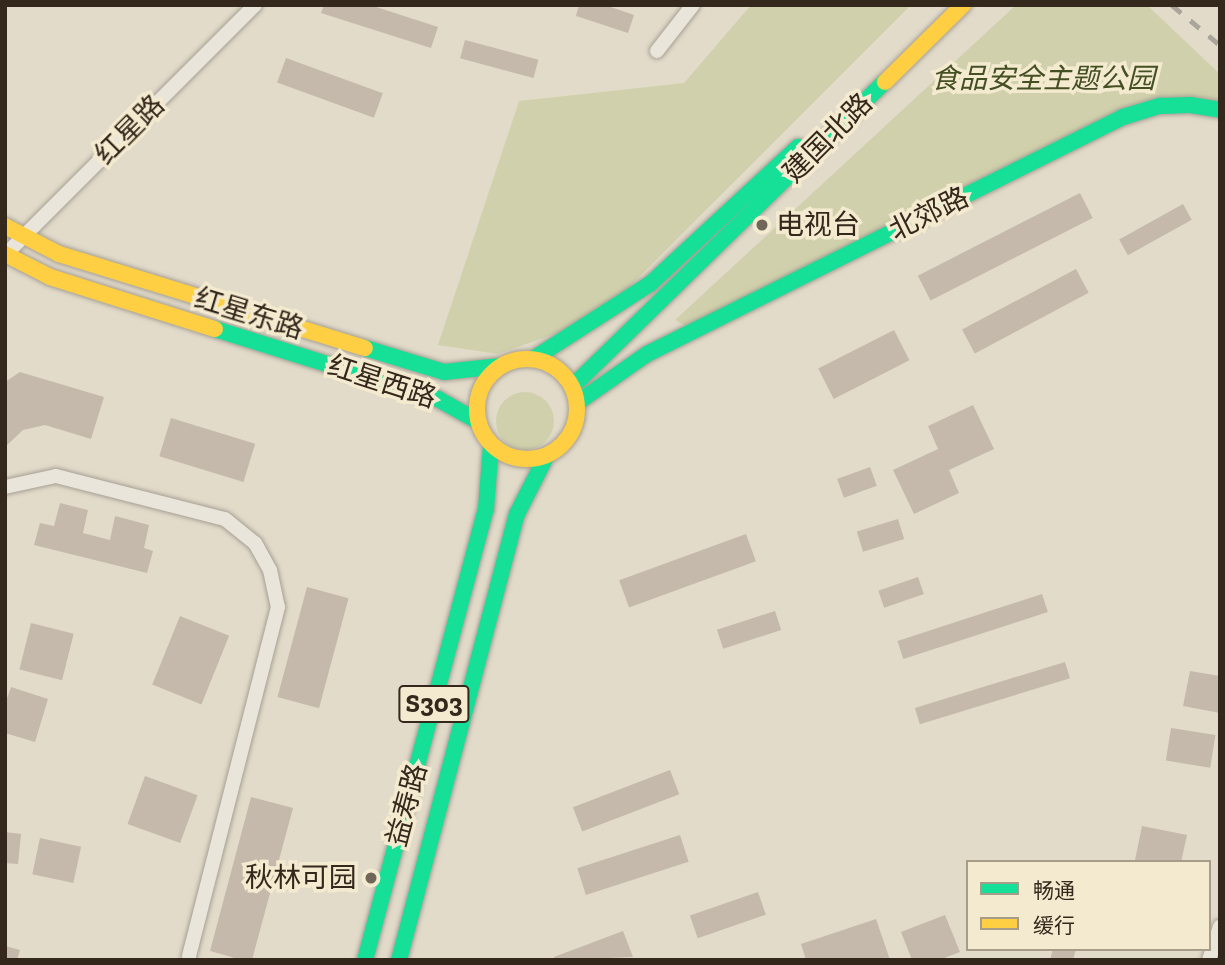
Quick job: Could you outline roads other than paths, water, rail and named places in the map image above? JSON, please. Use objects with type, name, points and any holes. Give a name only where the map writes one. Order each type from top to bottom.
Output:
[{"type":"main road","name":"建国北路","points":[[534,359],[650,284],[783,162],[942,5]]},
{"type":"main road","name":"建国北路","points":[[575,395],[962,5]]},
{"type":"main road","name":"北郊路","points":[[575,395],[647,354],[1123,117],[1160,106],[1190,104],[1220,110]]},
{"type":"main road","name":"红星东路","points":[[5,226],[59,254],[444,372],[500,366]]},
{"type":"main road","name":"红星西路","points":[[5,254],[50,277],[438,399],[477,421]]},
{"type":"main road","points":[[534,359],[556,369],[575,395],[576,419],[571,434],[561,447],[547,456],[518,459],[491,446],[477,421],[479,392],[487,377],[500,366],[516,360],[534,359]]},
{"type":"main road","name":"益寿路","points":[[365,960],[486,509],[491,446]]},
{"type":"main road","name":"益寿路","points":[[399,960],[517,514],[547,456]]},
{"type":"street","name":"红星路","points":[[5,254],[255,5]]},
{"type":"street","points":[[657,51],[693,5]]},
{"type":"street","points":[[5,487],[55,476],[225,519],[255,543],[270,570],[278,607],[189,957]]},
{"type":"street","points":[[1209,960],[1220,927]]},
{"type":"railway","points":[[1172,5],[1220,45]]},
{"type":"place","name":"电视台","points":[[762,225]]},
{"type":"place","name":"秋林可园","points":[[371,878]]},
{"type":"park label","name":"食品安全主题公园","points":[[1043,79]]}]
